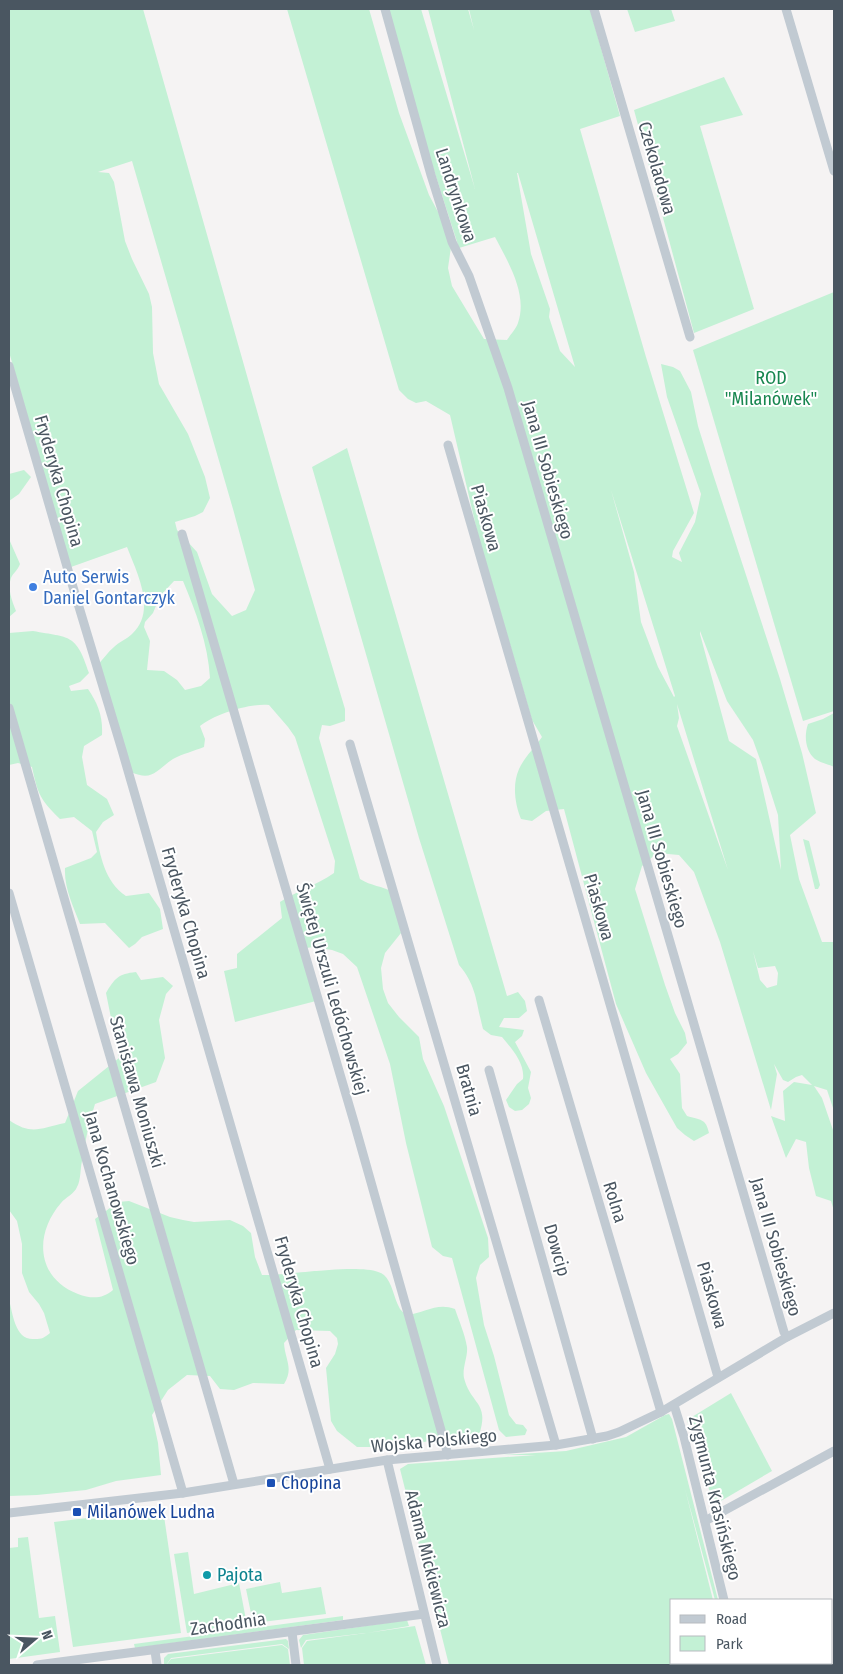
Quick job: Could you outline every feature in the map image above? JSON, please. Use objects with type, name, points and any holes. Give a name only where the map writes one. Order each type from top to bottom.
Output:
[{"type":"street","name":"Landrynkowa","points":[[385,9],[431,175],[452,242],[469,276],[508,388]]},
{"type":"street","name":"Czekoladowa","points":[[594,9],[690,337]]},
{"type":"street","points":[[786,9],[834,171]]},
{"type":"street","name":"Fryderyka Chopina","points":[[9,366],[330,1469]]},
{"type":"street","name":"Jana III Sobieskiego","points":[[508,388],[787,1338]]},
{"type":"street","name":"Piaskowa","points":[[448,446],[718,1377]]},
{"type":"street","name":"Świętej Urszuli Ledóchowskiej","points":[[182,534],[354,1122],[448,1455]]},
{"type":"street","name":"Stanisława Moniuszki","points":[[9,708],[234,1484]]},
{"type":"street","name":"Bratnia","points":[[350,744],[556,1445]]},
{"type":"street","name":"Jana Kochanowskiego","points":[[9,893],[183,1493]]},
{"type":"street","name":"Rolna","points":[[539,1000],[661,1412]]},
{"type":"street","name":"Dowcip","points":[[489,1070],[593,1439]]},
{"type":"street","name":"Wojska Polskiego","points":[[9,1513],[183,1493],[387,1460],[556,1445],[593,1439],[619,1432],[661,1412],[718,1377],[834,1313]]},
{"type":"street","name":"Zygmunta Krasińskiego","points":[[674,1404],[724,1599]]},
{"type":"street","points":[[705,1521],[834,1451]]},
{"type":"street","name":"Adama Mickiewicza","points":[[387,1460],[438,1665]]},
{"type":"street","name":"Zachodnia","points":[[36,1665],[424,1614]]},
{"type":"street","points":[[292,1632],[296,1665]]},
{"type":"street","points":[[155,1650],[157,1665]]},
{"type":"green space","points":[[9,9],[143,9],[280,492],[345,709],[345,721],[330,726],[322,725],[319,738],[360,879],[393,892],[401,933],[385,953],[381,968],[383,989],[388,1003],[419,1037],[423,1059],[444,1106],[488,1238],[489,1257],[480,1265],[476,1278],[484,1325],[509,1415],[516,1424],[523,1425],[527,1430],[525,1435],[506,1437],[499,1430],[452,1258],[443,1256],[432,1247],[406,1143],[390,1064],[357,967],[343,954],[332,950],[313,947],[300,949],[316,1001],[235,1022],[224,971],[237,968],[237,954],[282,918],[280,902],[334,873],[335,861],[295,737],[269,705],[252,706],[214,717],[200,726],[205,739],[204,747],[173,759],[158,771],[149,775],[138,775],[131,772],[98,665],[112,649],[130,636],[139,625],[144,603],[140,580],[127,547],[71,567],[9,352]],"holes":[[[132,161],[255,590],[246,610],[232,616],[212,594],[197,552],[177,530],[175,522],[203,512],[210,498],[205,477],[188,434],[159,384],[153,353],[152,307],[149,294],[125,241],[114,182],[109,173],[98,172]],[[174,581],[183,581],[201,628],[209,665],[210,678],[201,686],[185,690],[177,680],[164,671],[147,670],[150,641],[144,627],[145,622],[153,613],[160,596]]]},
{"type":"green space","points":[[287,9],[369,9],[399,113],[429,195],[445,225],[451,247],[448,268],[452,286],[484,339],[507,340],[517,325],[520,312],[519,290],[515,278],[495,237],[459,248],[430,158],[388,9],[421,9],[475,189],[428,9],[468,9],[474,30],[469,9],[590,9],[620,116],[580,129],[646,357],[694,513],[673,551],[672,557],[682,562],[679,553],[695,522],[701,494],[667,397],[661,364],[680,371],[691,392],[698,426],[802,753],[816,813],[790,835],[799,879],[822,942],[834,942],[834,1111],[827,1090],[814,1086],[822,1098],[834,1133],[834,1211],[831,1201],[816,1196],[809,1168],[806,1142],[796,1139],[786,1158],[771,1116],[785,1121],[783,1091],[794,1082],[812,1085],[802,1075],[788,1082],[783,1080],[774,1064],[777,1074],[771,1110],[720,942],[694,872],[679,855],[657,853],[642,866],[635,889],[665,985],[675,1013],[685,1033],[687,1043],[678,1054],[670,1059],[680,1074],[682,1108],[687,1116],[704,1122],[709,1133],[694,1141],[677,1128],[646,1073],[616,1004],[564,809],[546,811],[532,821],[521,819],[519,813],[515,794],[517,775],[524,761],[542,737],[532,720],[478,535],[450,415],[426,401],[416,403],[408,399],[399,390]],"holes":[[[517,173],[575,367],[560,351],[549,317],[550,309],[531,254]],[[611,490],[674,697],[658,667],[641,622],[634,572]],[[700,631],[727,701],[753,740],[762,765],[778,815],[781,870],[756,759],[729,741]],[[677,704],[728,870],[677,726],[679,718]],[[753,951],[758,968],[775,966],[778,973],[777,985],[767,988],[760,980]]]},
{"type":"green space","points":[[627,9],[671,9],[675,21],[635,32]]},
{"type":"green space","points":[[724,77],[743,115],[700,126],[754,309],[694,333],[634,110]]},
{"type":"green space","name":"ROD \"Milanówek\"","points":[[834,292],[834,711],[803,721],[693,350]]},
{"type":"green space","points":[[347,448],[507,996],[518,992],[525,1001],[527,1011],[519,1018],[504,1018],[499,1027],[524,1030],[522,1036],[515,1042],[531,1072],[528,1088],[531,1098],[529,1104],[522,1110],[515,1111],[509,1107],[506,1100],[517,1084],[523,1079],[520,1062],[514,1051],[502,1037],[491,1035],[483,1029],[473,988],[459,965],[419,838],[312,467]]},
{"type":"green space","points":[[24,470],[31,477],[19,494],[9,501],[9,474]]},
{"type":"green space","points":[[9,539],[20,564],[10,582],[10,594],[16,611],[9,617]]},
{"type":"green space","points":[[33,631],[56,635],[70,640],[80,651],[89,673],[80,682],[69,686],[71,691],[88,689],[95,700],[101,716],[102,735],[84,746],[82,757],[87,785],[107,799],[114,815],[103,822],[96,832],[99,850],[108,876],[119,890],[126,896],[149,893],[160,909],[163,929],[142,937],[129,948],[105,923],[80,924],[70,897],[66,883],[65,868],[91,858],[97,852],[92,831],[74,817],[60,819],[53,812],[41,796],[32,767],[18,763],[9,765],[9,633]]},
{"type":"green space","points":[[834,713],[834,767],[812,756],[807,747],[806,733],[808,724]]},
{"type":"green space","points":[[803,839],[809,841],[820,885],[818,889],[815,889]]},
{"type":"green space","points":[[136,972],[141,980],[163,977],[173,986],[166,994],[159,1020],[165,1058],[156,1082],[95,1104],[86,1139],[78,1184],[76,1189],[61,1203],[52,1215],[46,1228],[43,1241],[44,1254],[47,1266],[54,1277],[64,1287],[88,1297],[101,1297],[113,1290],[95,1219],[118,1202],[129,1201],[183,1220],[194,1222],[230,1220],[243,1226],[251,1233],[255,1257],[262,1275],[345,1269],[375,1271],[387,1278],[397,1303],[407,1315],[437,1307],[455,1309],[467,1347],[464,1378],[467,1387],[481,1410],[482,1424],[479,1435],[414,1444],[357,1447],[337,1431],[331,1421],[326,1368],[335,1354],[338,1344],[337,1338],[330,1331],[296,1330],[284,1343],[289,1368],[284,1384],[253,1383],[234,1390],[220,1389],[210,1376],[187,1375],[168,1390],[152,1415],[158,1443],[161,1475],[116,1481],[86,1490],[9,1496],[9,1300],[16,1326],[23,1336],[39,1339],[50,1333],[44,1313],[29,1292],[22,1273],[22,1244],[17,1221],[9,1210],[9,1120],[30,1129],[65,1123],[78,1091],[119,1058],[106,993],[118,978],[125,974]]},
{"type":"green space","points":[[731,1393],[772,1471],[714,1505],[687,1420]]},
{"type":"green space","points":[[669,1414],[672,1419],[718,1599],[715,1599],[685,1489],[713,1599],[670,1599],[670,1664],[730,1665],[449,1665],[400,1469],[408,1464],[536,1455],[503,1455],[566,1451],[626,1437]]},
{"type":"green space","points":[[163,1509],[181,1633],[73,1647],[54,1522]]},
{"type":"green space","points":[[28,1537],[39,1618],[55,1616],[60,1652],[9,1659],[9,1548],[18,1547],[18,1538]]},
{"type":"green space","points":[[188,1552],[194,1594],[239,1583],[247,1625],[187,1633],[174,1554]]},
{"type":"green space","points":[[280,1582],[282,1593],[321,1587],[326,1614],[253,1623],[246,1589]]},
{"type":"green space","points":[[343,1616],[343,1620],[135,1648],[134,1644]]},
{"type":"green space","points":[[407,1620],[409,1626],[367,1633],[415,1626],[426,1665],[304,1665],[302,1648],[307,1641],[366,1633],[306,1640],[301,1648],[299,1640],[303,1635]]},
{"type":"green space","points":[[286,1639],[289,1649],[282,1644],[171,1658],[166,1665],[164,1664],[164,1658],[168,1654]]},
{"type":"green space","points":[[282,1645],[288,1649],[290,1665],[166,1665],[171,1659]]},
{"type":"place","name":"Auto Serwis Daniel Gontarczyk","points":[[33,587]]},
{"type":"place","name":"Chopina","points":[[271,1483]]},
{"type":"place","name":"Milanówek Ludna","points":[[77,1512]]},
{"type":"place","name":"Pajota","points":[[207,1575]]}]
